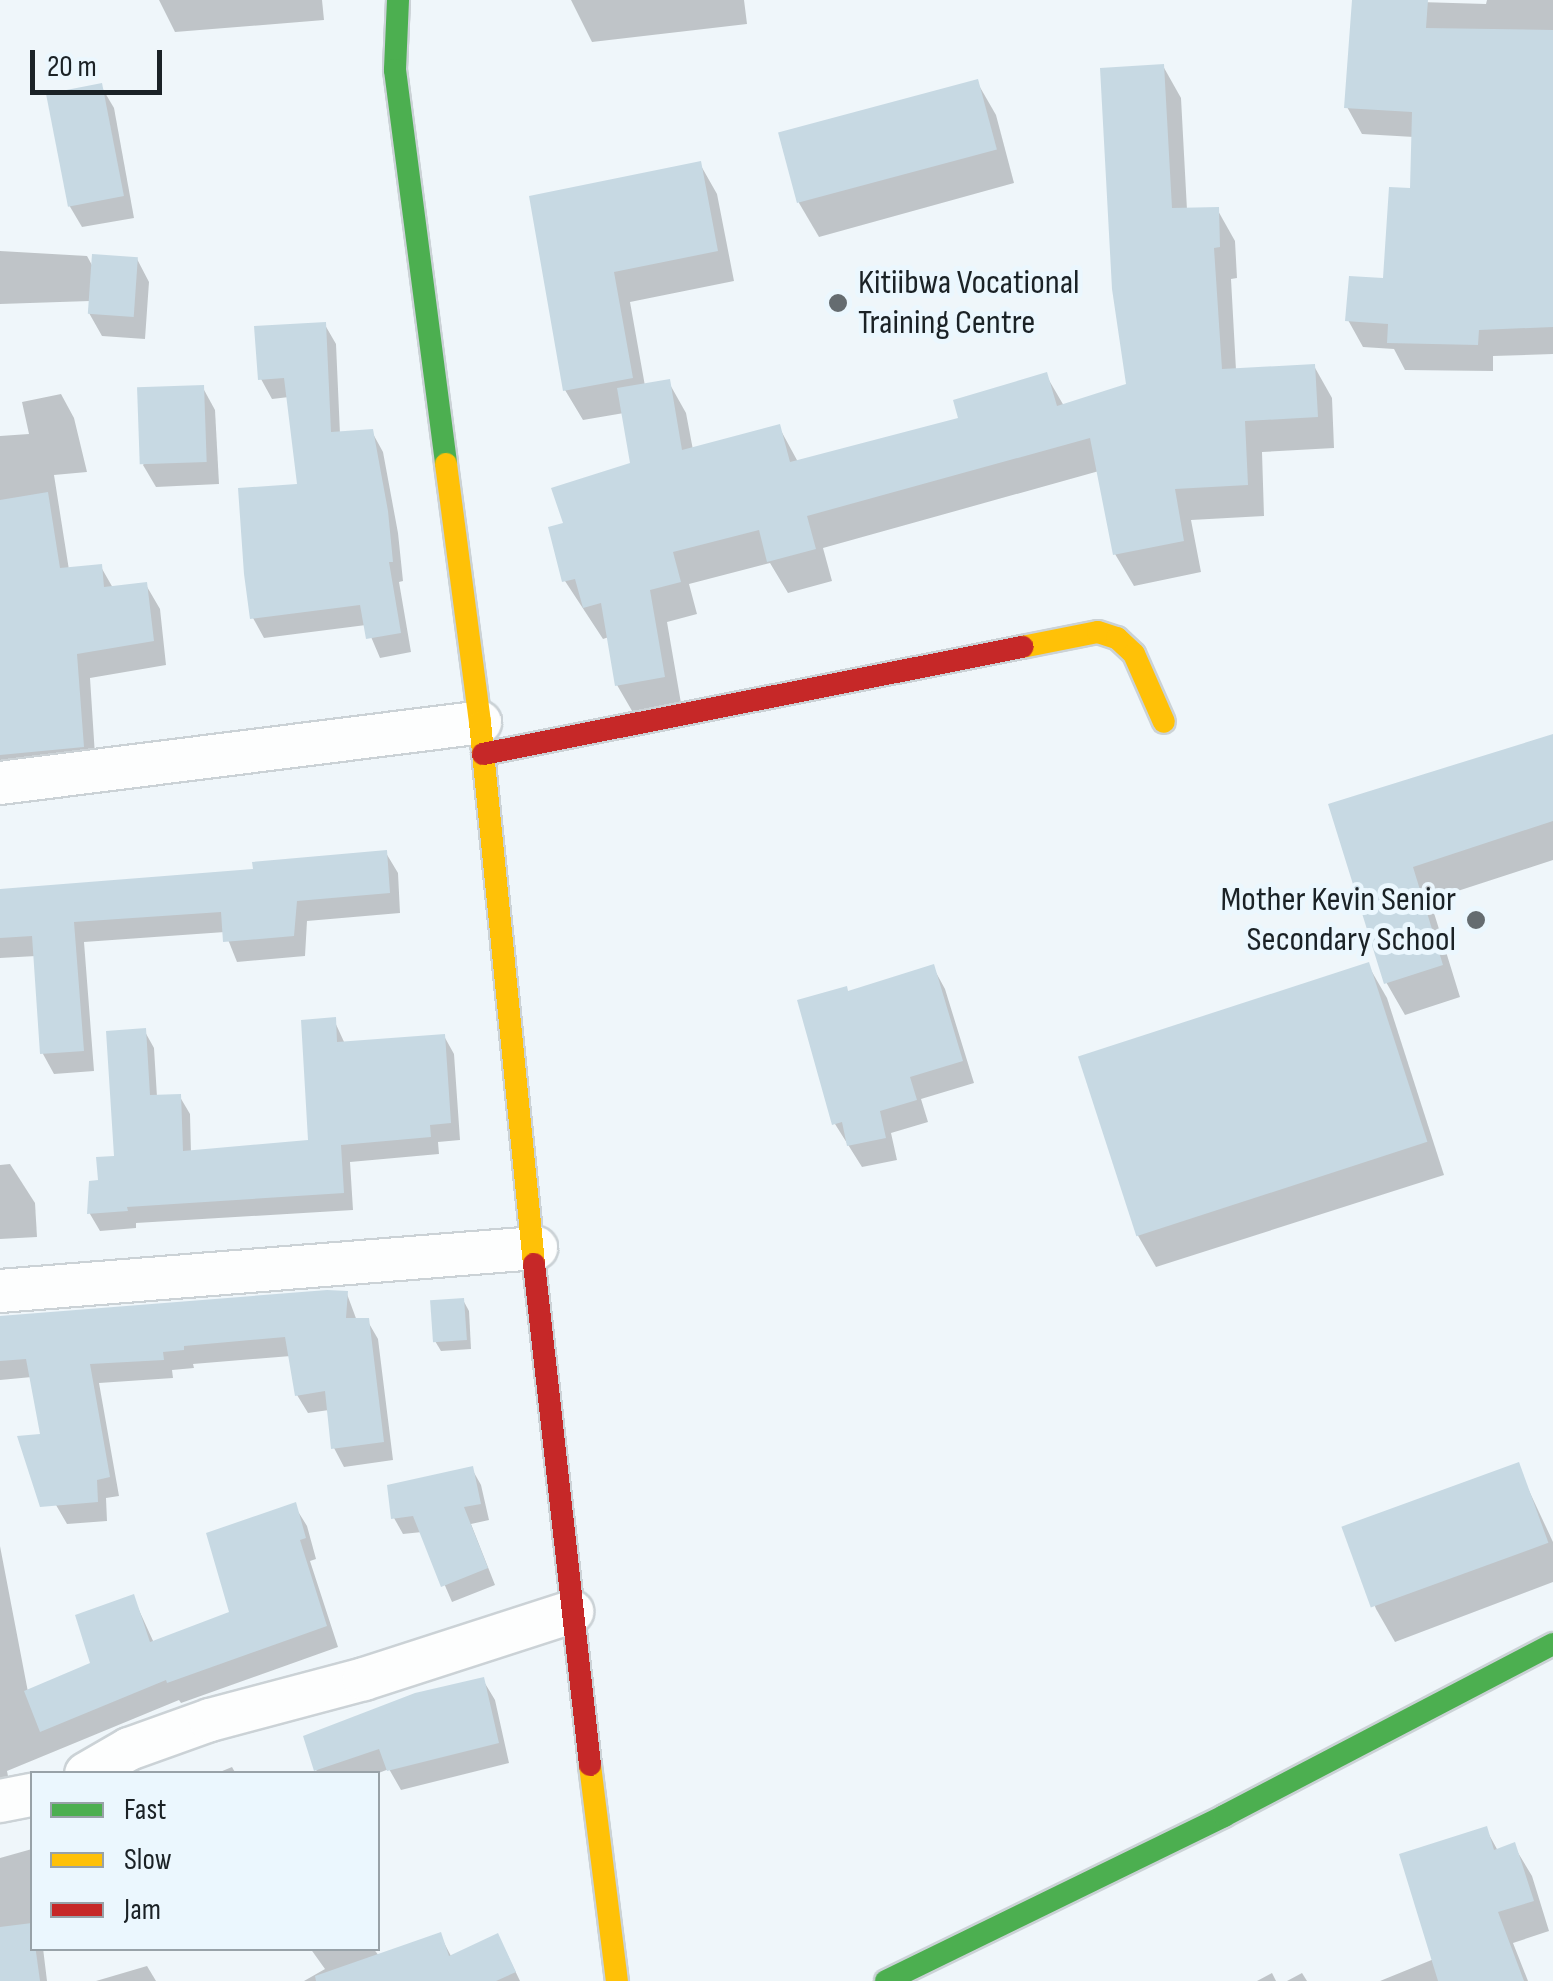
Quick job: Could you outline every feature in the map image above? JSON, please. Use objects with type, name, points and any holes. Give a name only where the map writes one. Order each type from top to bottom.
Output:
[{"type":"street","points":[[398,0],[395,70],[482,738],[572,1612],[616,1981]]},
{"type":"street","points":[[0,783],[482,738],[1098,632],[1116,638],[1134,654],[1164,722]]},
{"type":"street","points":[[0,1292],[536,1248]]},
{"type":"street","points":[[91,1771],[130,1749],[210,1720],[364,1678],[572,1612]]},
{"type":"street","points":[[886,1981],[1224,1816],[1553,1644]]},
{"type":"street","points":[[0,1801],[30,1796]]},
{"type":"building","points":[[1352,0],[1428,0],[1426,28],[1553,30],[1553,327],[1479,330],[1478,345],[1387,343],[1388,324],[1345,321],[1349,276],[1383,278],[1389,187],[1410,188],[1412,112],[1344,108]]},
{"type":"building","points":[[1164,64],[1172,208],[1219,207],[1220,247],[1214,248],[1222,369],[1315,364],[1318,417],[1245,421],[1248,485],[1175,489],[1184,541],[1113,555],[1090,438],[807,516],[816,549],[767,562],[759,530],[673,552],[681,582],[650,590],[665,677],[615,686],[601,603],[583,608],[575,579],[562,582],[548,527],[563,523],[551,488],[630,463],[617,388],[670,379],[682,450],[780,424],[790,462],[958,418],[953,400],[1047,372],[1057,406],[1126,384],[1112,289],[1100,68]]},
{"type":"building","points":[[978,79],[997,150],[797,203],[778,133]]},
{"type":"building","points":[[102,83],[124,196],[68,207],[46,94]]},
{"type":"building","points":[[701,161],[718,251],[614,272],[633,378],[563,391],[529,196]]},
{"type":"building","points":[[92,254],[138,257],[134,317],[88,314]]},
{"type":"building","points":[[326,322],[331,432],[373,429],[388,511],[393,562],[389,562],[401,633],[366,639],[360,605],[250,619],[238,488],[297,484],[284,378],[258,380],[254,326]]},
{"type":"building","points":[[204,385],[207,462],[140,464],[137,387]]},
{"type":"building","points":[[48,492],[60,568],[102,564],[104,587],[147,582],[154,641],[77,654],[84,747],[0,755],[0,500]]},
{"type":"building","points":[[1553,734],[1553,821],[1413,867],[1443,965],[1384,984],[1328,804]]},
{"type":"building","points":[[387,850],[390,893],[297,901],[294,936],[223,942],[221,912],[74,922],[84,1051],[40,1054],[32,936],[0,938],[0,889],[253,869],[252,862]]},
{"type":"building","points":[[1369,962],[1427,1142],[1136,1236],[1078,1057]]},
{"type":"building","points":[[934,964],[963,1061],[910,1077],[917,1100],[880,1111],[886,1138],[847,1146],[842,1122],[832,1125],[797,1000],[847,986],[848,991]]},
{"type":"building","points":[[336,1017],[337,1042],[445,1034],[451,1123],[430,1125],[431,1137],[341,1145],[344,1193],[127,1207],[128,1211],[87,1214],[89,1181],[98,1180],[96,1157],[114,1156],[106,1031],[146,1028],[150,1095],[181,1094],[183,1151],[308,1140],[301,1020]]},
{"type":"building","points":[[348,1291],[346,1318],[369,1318],[384,1442],[331,1449],[325,1391],[295,1396],[285,1337],[184,1346],[184,1350],[163,1352],[164,1360],[90,1364],[110,1477],[97,1480],[98,1502],[40,1507],[17,1436],[40,1434],[26,1359],[0,1361],[0,1316]]},
{"type":"building","points":[[464,1298],[467,1340],[433,1342],[430,1300]]},
{"type":"building","points":[[1519,1462],[1548,1543],[1371,1607],[1341,1527]]},
{"type":"building","points":[[473,1466],[481,1504],[464,1507],[488,1568],[441,1587],[413,1516],[391,1519],[387,1485]]},
{"type":"building","points":[[296,1502],[306,1538],[300,1540],[327,1626],[167,1683],[166,1680],[40,1732],[24,1691],[90,1663],[75,1615],[134,1594],[150,1642],[229,1612],[206,1533]]},
{"type":"building","points":[[484,1677],[499,1743],[387,1771],[379,1749],[314,1771],[303,1736],[415,1693]]},
{"type":"building","points":[[1487,1826],[1494,1850],[1515,1842],[1534,1901],[1498,1912],[1524,1981],[1438,1981],[1399,1854]]},
{"type":"building","points":[[30,1923],[30,1951],[36,1951],[40,1981],[0,1981],[0,1927]]},
{"type":"building","points":[[441,1932],[449,1956],[498,1933],[516,1972],[496,1981],[316,1981],[315,1976]]},
{"type":"traffic: fast","points":[[398,0],[395,70],[446,464]]},
{"type":"traffic: fast","points":[[886,1981],[1224,1816],[1553,1644]]},
{"type":"traffic: slow","points":[[446,464],[480,722],[534,1264]]},
{"type":"traffic: slow","points":[[1022,647],[1098,632],[1117,638],[1134,654],[1164,722]]},
{"type":"traffic: slow","points":[[590,1765],[617,1981]]},
{"type":"traffic: jam","points":[[483,754],[1022,647]]},
{"type":"traffic: jam","points":[[534,1264],[590,1765]]},
{"type":"place","name":"Kitiibwa Vocational Training Centre","points":[[838,303]]},
{"type":"place","name":"Mother Kevin Senior Secondary School","points":[[1476,920]]}]
